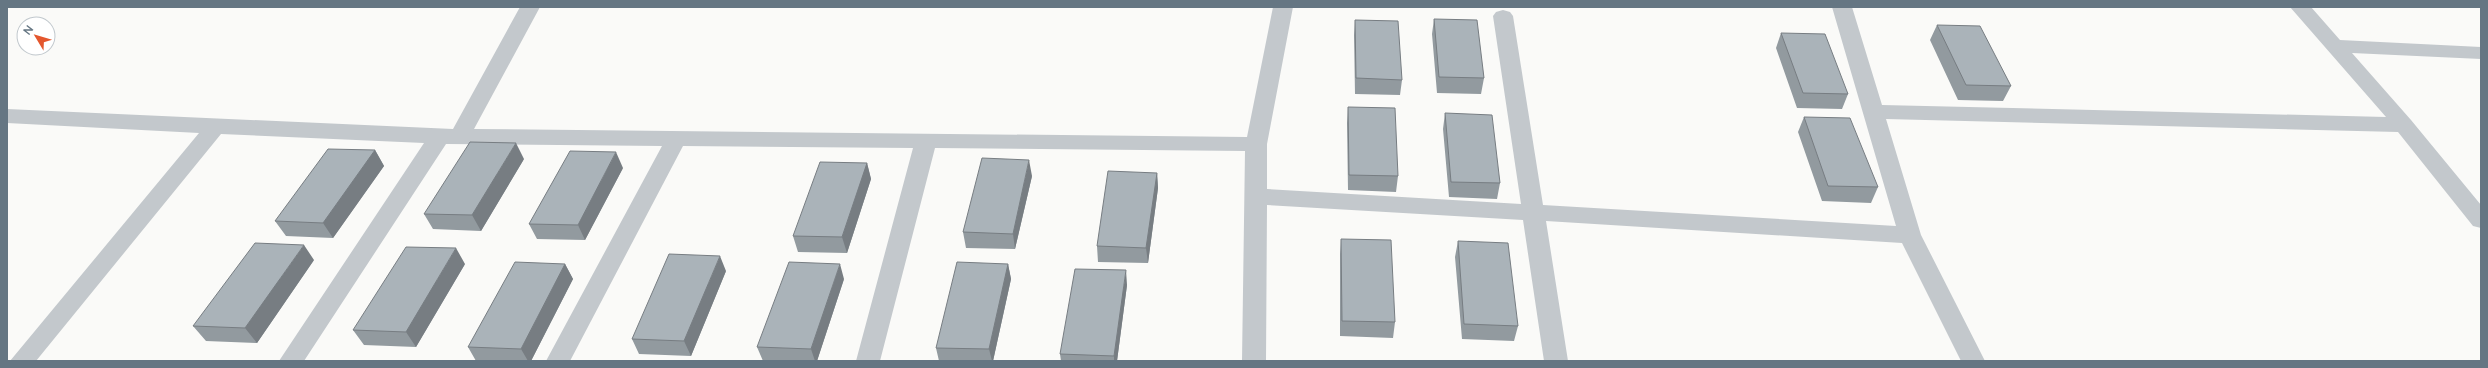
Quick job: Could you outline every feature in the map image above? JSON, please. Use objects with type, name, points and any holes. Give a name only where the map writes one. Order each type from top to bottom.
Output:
[{"type":"street","points":[[291,361],[450,136],[530,7]]},
{"type":"street","points":[[1254,361],[1256,144],[1283,7]]},
{"type":"street","points":[[1842,7],[1910,235],[1973,361]]},
{"type":"street","points":[[2300,7],[2404,125],[2481,220]]},
{"type":"street","points":[[1503,16],[1535,212],[1556,361]]},
{"type":"street","points":[[2333,46],[2481,53]]},
{"type":"street","points":[[1873,112],[2404,125]]},
{"type":"street","points":[[9,118],[450,136],[1256,144]]},
{"type":"street","points":[[22,361],[215,127]]},
{"type":"street","points":[[558,361],[676,139]]},
{"type":"street","points":[[868,361],[926,141]]},
{"type":"street","points":[[1255,196],[1910,235]]},
{"type":"building","points":[[1434,19],[1477,20],[1484,78],[1439,77]]},
{"type":"building","points":[[1355,20],[1398,21],[1402,80],[1356,78]]},
{"type":"building","points":[[1937,25],[1980,26],[2011,86],[1966,85]]},
{"type":"building","points":[[1781,33],[1825,34],[1848,94],[1803,93]]},
{"type":"building","points":[[1348,107],[1395,108],[1398,176],[1349,175]]},
{"type":"building","points":[[1445,113],[1492,115],[1500,183],[1451,182]]},
{"type":"building","points":[[1804,117],[1850,118],[1878,187],[1828,186]]},
{"type":"building","points":[[470,142],[516,143],[472,215],[424,214]]},
{"type":"building","points":[[328,149],[375,150],[323,223],[275,221]]},
{"type":"building","points":[[570,151],[616,152],[578,225],[529,224]]},
{"type":"building","points":[[982,158],[1029,160],[1013,234],[963,232]]},
{"type":"building","points":[[820,162],[867,163],[842,237],[793,236]]},
{"type":"building","points":[[1108,171],[1157,173],[1146,248],[1097,246]]},
{"type":"building","points":[[1341,239],[1391,240],[1395,322],[1342,321]]},
{"type":"building","points":[[1458,241],[1508,243],[1518,326],[1464,324]]},
{"type":"building","points":[[255,243],[304,245],[245,328],[193,326]]},
{"type":"building","points":[[406,247],[456,248],[406,332],[353,330]]},
{"type":"building","points":[[669,254],[720,256],[684,341],[632,339]]},
{"type":"building","points":[[515,262],[565,264],[521,349],[468,347]]},
{"type":"building","points":[[789,262],[840,264],[811,349],[757,347]]},
{"type":"building","points":[[957,262],[1008,264],[989,349],[936,348]]},
{"type":"building","points":[[1075,269],[1126,270],[1114,356],[1060,354]]}]
